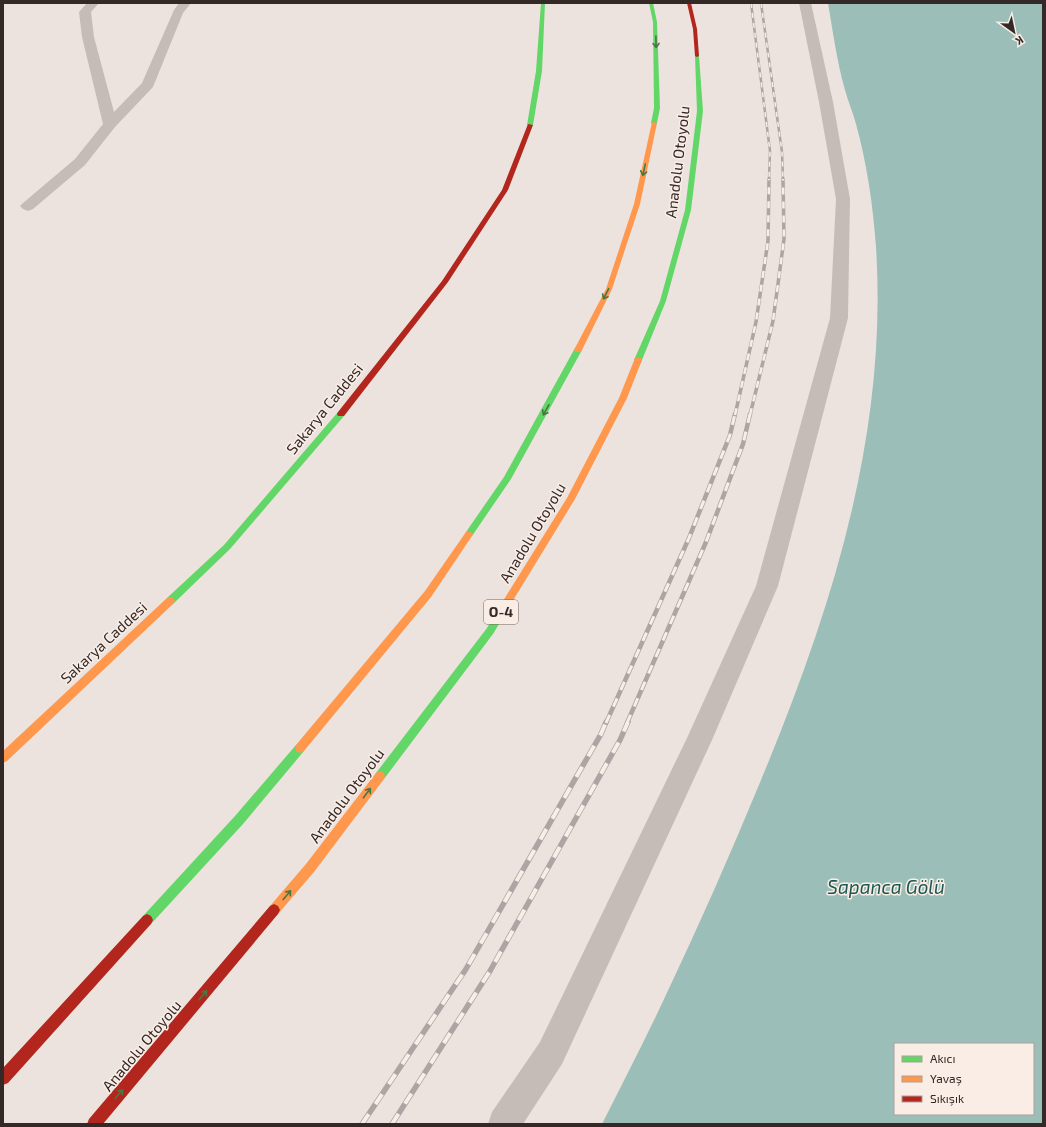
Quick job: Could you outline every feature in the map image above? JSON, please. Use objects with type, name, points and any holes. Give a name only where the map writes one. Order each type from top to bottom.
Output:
[{"type":"main road","name":"Sakarya Caddesi","points":[[3,758],[227,547],[338,417],[445,282],[505,190],[529,130],[539,71],[543,3]]},
{"type":"main road","name":"Anadolu Otoyolu","points":[[3,1078],[239,820],[428,594],[507,479],[560,384],[609,289],[637,204],[656,108],[655,22],[651,3]]},
{"type":"main road","name":"Anadolu Otoyolu","points":[[94,1124],[310,868],[490,631],[571,499],[623,398],[663,301],[688,210],[700,111],[695,29],[689,3]]},
{"type":"street","points":[[93,3],[85,12],[88,37],[110,124]]},
{"type":"street","points":[[28,206],[80,162],[110,124],[148,84],[178,12],[185,3]]},
{"type":"street","points":[[504,1124],[550,1053],[699,740],[766,586],[840,318],[843,199],[826,102],[805,3]]},
{"type":"water","name":"Sapanca Gölü","points":[[828,3],[1043,3],[1043,1124],[602,1124],[657,1013],[750,807],[787,716],[811,651],[832,586],[850,520],[864,453],[873,385],[877,317],[876,247],[871,200],[860,139],[837,58]]},
{"type":"railway","points":[[751,3],[770,151],[769,180]]},
{"type":"railway","points":[[761,3],[782,152],[783,180]]},
{"type":"railway","points":[[735,415],[756,322],[768,241],[769,179]]},
{"type":"railway","points":[[750,415],[773,321],[784,239],[783,179]]},
{"type":"railway","points":[[606,723],[689,538],[730,435],[735,414]]},
{"type":"railway","points":[[627,723],[706,542],[743,444],[750,414]]},
{"type":"railway","points":[[362,1124],[466,969],[601,734],[606,722]]},
{"type":"railway","points":[[392,1124],[490,971],[620,740],[628,722]]},
{"type":"traffic: fast","points":[[530,125],[539,71],[543,3]]},
{"type":"traffic: fast","points":[[651,3],[655,22],[657,108],[654,123]]},
{"type":"traffic: fast","points":[[638,360],[663,301],[688,210],[700,111],[697,56]]},
{"type":"traffic: fast","points":[[469,534],[507,479],[578,350]]},
{"type":"traffic: fast","points":[[170,601],[227,547],[341,414]]},
{"type":"traffic: fast","points":[[380,776],[490,631],[506,604]]},
{"type":"traffic: fast","points":[[147,920],[239,820],[300,748]]},
{"type":"traffic: slow","points":[[578,350],[609,289],[637,204],[654,123]]},
{"type":"traffic: slow","points":[[506,604],[571,499],[623,398],[638,360]]},
{"type":"traffic: slow","points":[[300,748],[428,594],[469,534]]},
{"type":"traffic: slow","points":[[3,758],[170,601]]},
{"type":"traffic: slow","points":[[274,910],[310,868],[380,776]]},
{"type":"traffic: jam","points":[[689,3],[695,29],[697,56]]},
{"type":"traffic: jam","points":[[341,414],[445,282],[505,190],[530,125]]},
{"type":"traffic: jam","points":[[94,1124],[274,910]]},
{"type":"traffic: jam","points":[[3,1078],[147,920]]}]
